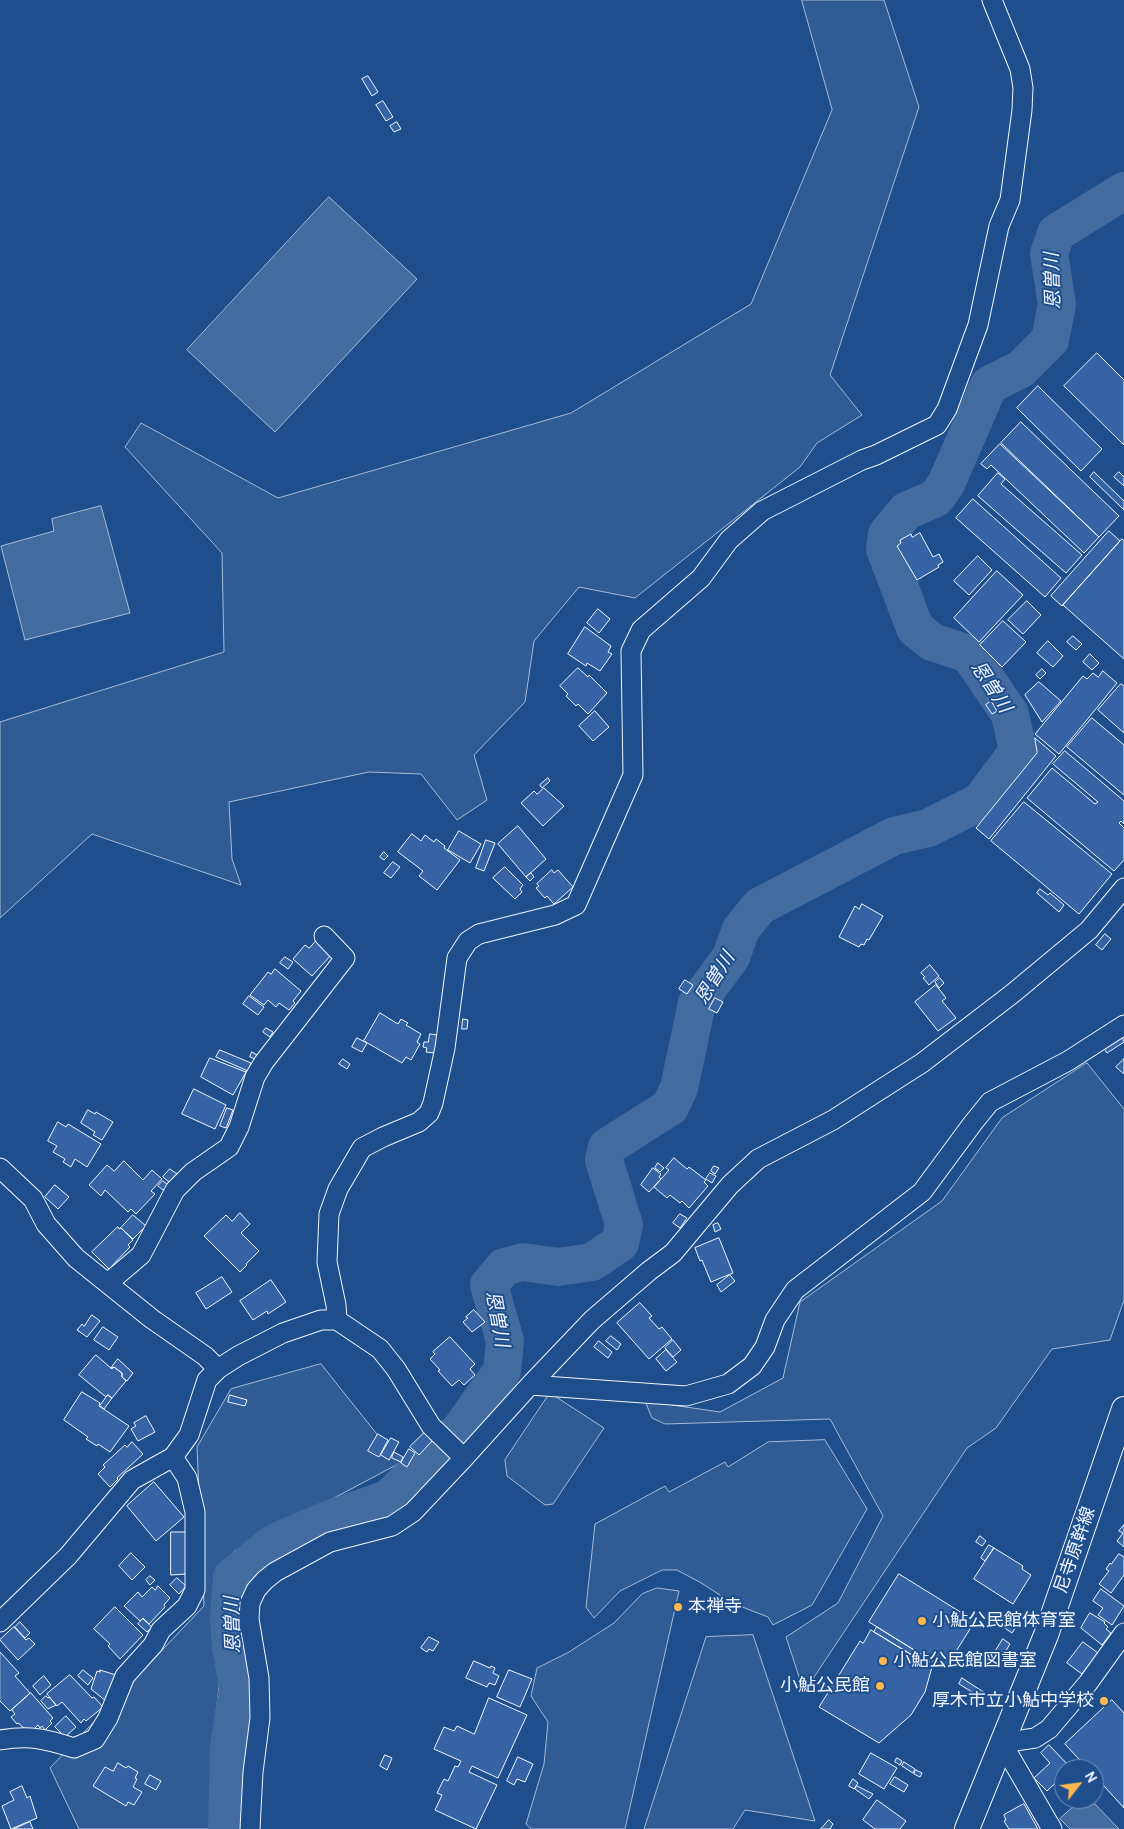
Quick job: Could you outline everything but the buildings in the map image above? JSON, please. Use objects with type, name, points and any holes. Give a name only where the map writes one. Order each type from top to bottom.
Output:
[{"type":"street","points":[[337,1320],[327,1262],[329,1214],[338,1189],[362,1148],[419,1122],[429,1114],[445,1048],[456,958],[468,941],[479,934],[556,915],[576,905],[633,775],[631,651],[641,630],[701,578],[729,540],[762,511],[862,460],[937,425],[947,409],[978,325],[999,226],[1010,200],[1022,110],[1020,69],[992,0]]},
{"type":"street","points":[[250,1829],[253,1772],[260,1718],[259,1678],[249,1620],[250,1604],[256,1590],[265,1580],[274,1572],[330,1542],[392,1526],[414,1512],[461,1454],[592,1320],[649,1270],[673,1253],[730,1185],[758,1159],[833,1120],[922,1063],[1012,994],[1089,930],[1124,888]]},
{"type":"street","points":[[108,1283],[141,1255],[175,1190],[193,1172],[229,1147],[239,1127],[255,1077],[264,1062],[346,958],[324,936]]},
{"type":"street","points":[[530,1385],[686,1396],[728,1384],[752,1366],[765,1347],[775,1320],[795,1290],[922,1192],[990,1102],[1068,1061],[1124,1025]]},
{"type":"street","points":[[0,1168],[33,1199],[46,1224],[76,1258],[152,1319],[205,1356],[218,1369]]},
{"type":"street","points":[[0,1622],[68,1556],[132,1480],[173,1457],[189,1436],[207,1380],[218,1369],[238,1356],[283,1333],[321,1320],[337,1320],[380,1349],[396,1369],[431,1426],[461,1454]]},
{"type":"street","name":"尼寺原幹線","points":[[967,1829],[1046,1635],[1124,1409]]},
{"type":"street","points":[[0,1740],[22,1736],[51,1740],[74,1748],[95,1739],[108,1718],[125,1676],[153,1645],[161,1630],[187,1606],[195,1590],[195,1512],[187,1478],[173,1457]]},
{"type":"street","points":[[1052,1829],[1002,1742],[1035,1738],[1049,1729],[1088,1683],[1124,1633]]},
{"type":"shaded area","points":[[802,0],[884,0],[919,107],[830,375],[862,415],[817,443],[800,467],[635,598],[579,587],[534,641],[525,702],[474,755],[487,800],[457,820],[421,774],[369,772],[229,802],[232,859],[241,885],[92,834],[0,918],[0,722],[224,652],[222,553],[125,447],[141,423],[278,498],[571,413],[751,304],[832,110]]},
{"type":"shaded area","points":[[329,197],[417,279],[275,432],[187,350]]},
{"type":"shaded area","points":[[101,506],[130,613],[25,640],[1,546],[54,531],[52,519]]},
{"type":"shaded area","points":[[1087,1063],[1124,1109],[1124,1300],[1110,1340],[1052,1349],[996,1428],[967,1448],[804,1692],[786,1637],[838,1603],[883,1516],[830,1419],[665,1424],[652,1418],[645,1401],[720,1412],[783,1378],[800,1302],[942,1201],[1002,1118]]},
{"type":"shaded area","points":[[321,1364],[400,1463],[234,1551],[215,1723],[212,1829],[79,1829],[50,1768],[204,1606],[197,1447],[231,1389]]},
{"type":"shaded area","points":[[550,1393],[604,1428],[553,1504],[545,1505],[507,1476],[505,1460]]},
{"type":"shaded area","points":[[825,1440],[867,1509],[812,1605],[773,1625],[768,1617],[732,1603],[677,1570],[662,1570],[620,1591],[594,1618],[586,1607],[595,1524],[665,1486],[669,1492],[725,1462],[728,1467],[768,1442]]},
{"type":"shaded area","points":[[657,1588],[679,1591],[625,1829],[531,1829],[526,1824],[544,1764],[548,1722],[531,1696],[537,1668],[569,1652],[614,1623],[642,1594]]},
{"type":"shaded area","points":[[753,1635],[815,1821],[745,1810],[733,1829],[644,1829],[706,1637]]},
{"type":"shaded area","points":[[1071,1809],[1100,1809],[1119,1829],[1070,1829],[1060,1819]]},
{"type":"waterway","name":"恩曽川","points":[[227,1829],[229,1747],[238,1688],[231,1647],[229,1617],[232,1577],[274,1543],[330,1519],[388,1499],[460,1430],[502,1371],[505,1341],[489,1285],[504,1267],[523,1262],[558,1267],[592,1262],[620,1243],[624,1225],[604,1160],[607,1147],[670,1107],[679,1088],[697,1003],[731,957],[741,929],[760,906],[894,836],[928,828],[980,802],[1018,751],[1010,714],[969,654],[932,642],[915,628],[885,549],[887,534],[906,511],[936,498],[946,484],[989,385],[1021,369],[1050,340],[1057,304],[1049,254],[1056,233],[1124,191]]},
{"type":"place","name":"本禅寺","points":[[678,1607]]},
{"type":"place","name":"小鮎公民館体育室","points":[[922,1621]]},
{"type":"place","name":"小鮎公民館図書室","points":[[883,1661]]},
{"type":"place","name":"小鮎公民館","points":[[880,1686]]},
{"type":"place","name":"厚木市立小鮎中学校","points":[[1104,1701]]}]
